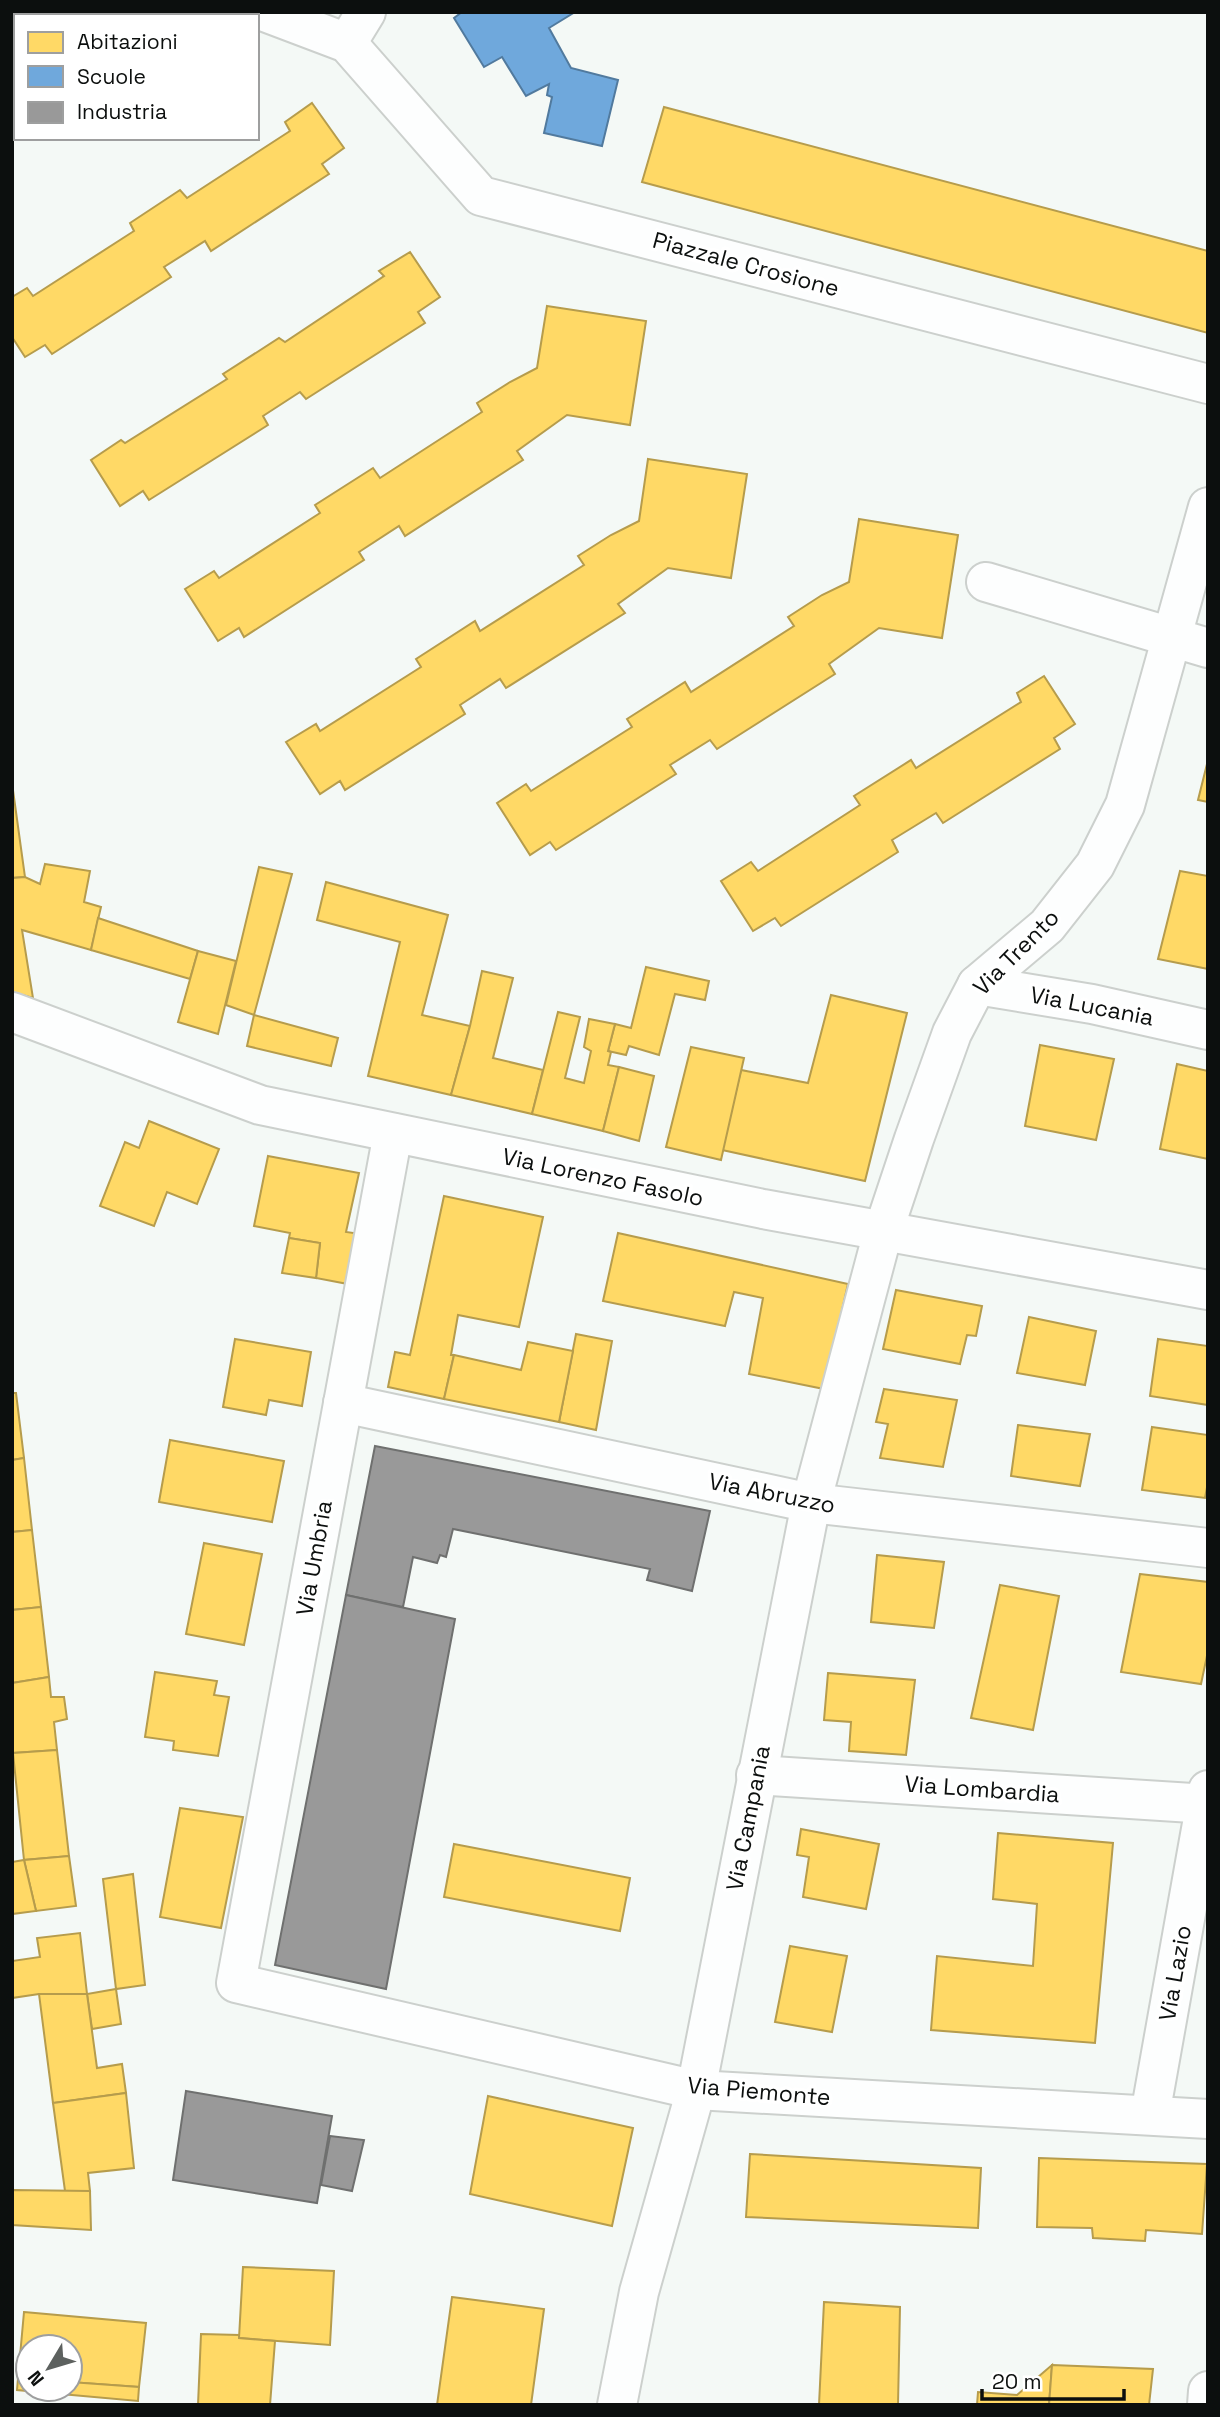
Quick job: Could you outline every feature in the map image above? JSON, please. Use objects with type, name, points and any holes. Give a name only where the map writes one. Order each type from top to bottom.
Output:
[{"type":"street","points":[[265,12],[356,27]]},
{"type":"street","name":"Piazzale Crosione","points":[[356,27],[481,196],[1208,384]]},
{"type":"street","name":"Via Trento","points":[[883,1232],[952,1033],[977,985],[1047,926],[1096,865],[1125,805],[1208,507]]},
{"type":"street","points":[[986,582],[1208,648]]},
{"type":"street","name":"Via Lucania","points":[[977,985],[1092,1004],[1208,1030]]},
{"type":"street","name":"Via Lorenzo Fasolo","points":[[12,1012],[260,1105],[883,1232],[1208,1290]]},
{"type":"street","name":"Via Umbria","points":[[236,1983],[393,1133]]},
{"type":"street","name":"Via Campania","points":[[617,2405],[639,2292],[696,2090],[811,1503],[883,1232]]},
{"type":"street","name":"Via Abruzzo","points":[[343,1403],[811,1503],[1208,1548]]},
{"type":"street","name":"Via Lombardia","points":[[756,1775],[1207,1799]]},
{"type":"street","name":"Via Lazio","points":[[1150,2115],[1207,1799]]},
{"type":"street","name":"Via Piemonte","points":[[236,1983],[696,2090],[1208,2119]]},
{"type":"street","points":[[1207,2405],[1208,2391]]},
{"type":"building: Abitazioni","points":[[312,103],[344,148],[322,164],[329,174],[211,251],[205,241],[164,267],[171,277],[52,354],[45,345],[25,357],[12,337],[12,297],[27,288],[33,296],[134,231],[130,223],[180,190],[187,198],[290,131],[285,122]]},
{"type":"building: Abitazioni","points":[[664,107],[1208,251],[1208,333],[642,182]]},
{"type":"building: Abitazioni","points":[[410,252],[440,297],[418,312],[425,323],[306,399],[300,392],[263,416],[268,425],[149,500],[143,491],[120,506],[91,460],[121,440],[125,443],[227,379],[223,374],[279,338],[285,342],[384,276],[379,271]]},
{"type":"building: Abitazioni","points":[[547,306],[646,321],[630,425],[567,415],[517,451],[523,460],[405,536],[399,526],[359,552],[364,560],[244,637],[239,628],[218,641],[185,589],[214,571],[219,578],[320,513],[315,505],[373,468],[380,478],[482,412],[477,403],[537,368]]},
{"type":"building: Abitazioni","points":[[648,459],[747,474],[731,578],[668,568],[618,604],[625,613],[506,688],[500,679],[460,705],[465,714],[345,790],[340,781],[320,794],[286,742],[316,724],[320,731],[421,667],[416,659],[475,621],[480,631],[584,565],[578,556],[639,521]]},
{"type":"building: Abitazioni","points":[[859,519],[958,535],[942,638],[879,628],[829,664],[835,674],[717,749],[710,740],[670,765],[676,774],[556,850],[550,842],[530,855],[497,803],[526,784],[531,791],[632,727],[627,719],[685,682],[691,692],[794,626],[788,617],[822,595],[849,582]]},
{"type":"building: Abitazioni","points":[[1044,676],[1075,724],[1054,738],[1060,749],[943,823],[936,813],[892,840],[898,852],[781,926],[775,918],[753,931],[721,881],[751,862],[758,871],[860,805],[854,796],[911,760],[916,768],[1021,702],[1017,693]]},
{"type":"building: Abitazioni","points":[[1208,760],[1208,802],[1198,800]]},
{"type":"building: Abitazioni","points":[[12,783],[25,877],[12,878]]},
{"type":"building: Abitazioni","points":[[45,864],[90,871],[84,902],[101,907],[91,950],[22,930],[33,998],[12,992],[12,878],[25,877],[40,884]]},
{"type":"building: Abitazioni","points":[[259,867],[292,874],[254,1015],[226,1005]]},
{"type":"building: Abitazioni","points":[[1180,871],[1208,876],[1208,969],[1158,959]]},
{"type":"building: Abitazioni","points":[[326,882],[448,915],[422,1015],[470,1026],[451,1095],[368,1076],[400,942],[317,920]]},
{"type":"building: Abitazioni","points":[[98,918],[198,951],[190,979],[91,950]]},
{"type":"building: Abitazioni","points":[[198,951],[236,961],[218,1034],[178,1022]]},
{"type":"building: Abitazioni","points":[[646,967],[709,981],[705,1000],[675,994],[659,1055],[629,1046],[626,1055],[608,1051],[615,1024],[631,1028]]},
{"type":"building: Abitazioni","points":[[482,971],[513,978],[493,1058],[543,1070],[532,1114],[451,1095]]},
{"type":"building: Abitazioni","points":[[831,995],[907,1013],[865,1181],[722,1150],[741,1070],[808,1083]]},
{"type":"building: Abitazioni","points":[[558,1012],[580,1017],[565,1078],[584,1083],[591,1051],[584,1047],[589,1019],[615,1024],[608,1051],[611,1052],[608,1065],[619,1067],[603,1131],[532,1114]]},
{"type":"building: Abitazioni","points":[[254,1015],[338,1038],[331,1066],[247,1046]]},
{"type":"building: Abitazioni","points":[[1040,1045],[1114,1059],[1096,1140],[1025,1126]]},
{"type":"building: Abitazioni","points":[[691,1047],[744,1058],[721,1160],[666,1147]]},
{"type":"building: Abitazioni","points":[[1177,1064],[1208,1071],[1208,1159],[1160,1149]]},
{"type":"building: Abitazioni","points":[[619,1067],[654,1076],[639,1141],[603,1131]]},
{"type":"building: Abitazioni","points":[[149,1121],[219,1149],[197,1204],[167,1192],[154,1226],[100,1206],[125,1142],[139,1148]]},
{"type":"building: Abitazioni","points":[[268,1156],[359,1173],[346,1232],[361,1234],[353,1285],[316,1278],[320,1243],[289,1238],[290,1233],[254,1226]]},
{"type":"building: Abitazioni","points":[[444,1196],[543,1217],[519,1327],[458,1315],[451,1355],[454,1355],[444,1399],[388,1387],[395,1352],[410,1355]]},
{"type":"building: Abitazioni","points":[[618,1233],[848,1284],[824,1389],[749,1374],[763,1298],[734,1292],[725,1326],[603,1301]]},
{"type":"building: Abitazioni","points":[[289,1238],[320,1243],[316,1278],[282,1273]]},
{"type":"building: Abitazioni","points":[[896,1290],[982,1306],[976,1336],[967,1335],[960,1364],[883,1349]]},
{"type":"building: Abitazioni","points":[[1029,1317],[1096,1331],[1085,1385],[1017,1373]]},
{"type":"building: Abitazioni","points":[[576,1334],[612,1341],[596,1430],[559,1422]]},
{"type":"building: Abitazioni","points":[[235,1339],[311,1352],[302,1406],[269,1400],[266,1415],[223,1407]]},
{"type":"building: Abitazioni","points":[[1158,1339],[1208,1346],[1208,1405],[1150,1396]]},
{"type":"building: Abitazioni","points":[[528,1342],[573,1351],[559,1422],[444,1399],[454,1355],[521,1370]]},
{"type":"building: Abitazioni","points":[[884,1389],[957,1400],[943,1467],[880,1458],[888,1424],[876,1422]]},
{"type":"building: Abitazioni","points":[[12,1393],[16,1393],[24,1458],[12,1460]]},
{"type":"building: Abitazioni","points":[[1018,1425],[1090,1434],[1080,1486],[1011,1476]]},
{"type":"building: Abitazioni","points":[[1152,1427],[1208,1435],[1208,1482],[1205,1498],[1142,1490]]},
{"type":"building: Abitazioni","points":[[170,1440],[284,1461],[272,1522],[159,1502]]},
{"type":"building: Abitazioni","points":[[24,1458],[32,1530],[12,1532],[12,1460]]},
{"type":"building: Abitazioni","points":[[32,1530],[41,1607],[12,1610],[12,1532]]},
{"type":"building: Abitazioni","points":[[204,1543],[262,1554],[244,1645],[186,1634]]},
{"type":"building: Abitazioni","points":[[877,1555],[944,1562],[934,1628],[871,1622]]},
{"type":"building: Abitazioni","points":[[1140,1574],[1208,1582],[1208,1651],[1201,1684],[1121,1672]]},
{"type":"building: Abitazioni","points":[[1000,1585],[1059,1596],[1033,1730],[971,1718]]},
{"type":"building: Abitazioni","points":[[41,1607],[49,1677],[12,1683],[12,1610]]},
{"type":"building: Abitazioni","points":[[155,1672],[217,1681],[214,1695],[229,1697],[218,1756],[173,1750],[174,1741],[145,1737]]},
{"type":"building: Abitazioni","points":[[828,1673],[915,1680],[906,1755],[849,1751],[851,1722],[824,1720]]},
{"type":"building: Abitazioni","points":[[49,1677],[51,1697],[64,1697],[67,1719],[54,1722],[57,1750],[13,1753],[12,1683]]},
{"type":"building: Abitazioni","points":[[57,1750],[69,1856],[24,1860],[13,1753]]},
{"type":"building: Abitazioni","points":[[180,1808],[243,1817],[221,1928],[160,1917]]},
{"type":"building: Abitazioni","points":[[801,1829],[879,1844],[866,1909],[803,1897],[809,1857],[797,1855]]},
{"type":"building: Abitazioni","points":[[998,1833],[1113,1843],[1095,2043],[931,2030],[937,1956],[1033,1966],[1037,1904],[993,1899]]},
{"type":"building: Abitazioni","points":[[454,1844],[630,1878],[620,1931],[444,1897]]},
{"type":"building: Abitazioni","points":[[69,1856],[76,1906],[36,1911],[24,1860]]},
{"type":"building: Abitazioni","points":[[24,1860],[36,1911],[12,1914],[12,1862]]},
{"type":"building: Abitazioni","points":[[133,1874],[145,1985],[116,1989],[103,1879]]},
{"type":"building: Abitazioni","points":[[80,1933],[87,1994],[39,1994],[12,1998],[12,1961],[40,1957],[37,1938]]},
{"type":"building: Abitazioni","points":[[790,1946],[847,1956],[832,2032],[775,2022]]},
{"type":"building: Abitazioni","points":[[116,1989],[121,2024],[92,2029],[87,1994]]},
{"type":"building: Abitazioni","points":[[39,1994],[87,1994],[97,2068],[122,2064],[126,2093],[53,2103]]},
{"type":"building: Abitazioni","points":[[126,2093],[134,2168],[88,2173],[90,2191],[65,2191],[53,2103]]},
{"type":"building: Abitazioni","points":[[488,2096],[633,2128],[612,2226],[470,2194]]},
{"type":"building: Abitazioni","points":[[750,2154],[981,2168],[978,2228],[746,2217]]},
{"type":"building: Abitazioni","points":[[1039,2158],[1207,2164],[1202,2234],[1146,2230],[1145,2241],[1093,2238],[1092,2228],[1037,2227]]},
{"type":"building: Abitazioni","points":[[12,2190],[90,2191],[91,2230],[12,2225]]},
{"type":"building: Abitazioni","points":[[243,2267],[334,2271],[330,2345],[239,2338]]},
{"type":"building: Abitazioni","points":[[452,2297],[544,2309],[531,2405],[437,2405]]},
{"type":"building: Abitazioni","points":[[824,2302],[900,2307],[898,2405],[819,2405]]},
{"type":"building: Abitazioni","points":[[24,2312],[146,2323],[139,2387],[84,2383],[84,2333],[22,2333]]},
{"type":"building: Abitazioni","points":[[201,2334],[239,2335],[239,2338],[275,2341],[270,2405],[198,2405]]},
{"type":"building: Abitazioni","points":[[1052,2365],[1049,2405],[977,2405],[978,2392],[1017,2395]]},
{"type":"building: Abitazioni","points":[[1052,2365],[1153,2369],[1149,2405],[1049,2405]]},
{"type":"building: Abitazioni","points":[[84,2383],[139,2387],[138,2401],[84,2396]]},
{"type":"building: Scuole","points":[[462,12],[575,12],[549,28],[571,68],[618,80],[602,146],[544,133],[552,97],[547,95],[549,84],[526,96],[502,57],[484,67],[454,18]]},
{"type":"building: Industria","points":[[375,1446],[710,1511],[692,1591],[647,1580],[650,1569],[453,1529],[446,1557],[440,1555],[437,1563],[413,1557],[403,1607],[346,1595]]},
{"type":"building: Industria","points":[[346,1595],[455,1619],[386,1989],[275,1965]]},
{"type":"building: Industria","points":[[186,2091],[332,2116],[317,2203],[173,2180]]},
{"type":"building: Industria","points":[[330,2136],[364,2140],[352,2191],[321,2185]]}]
